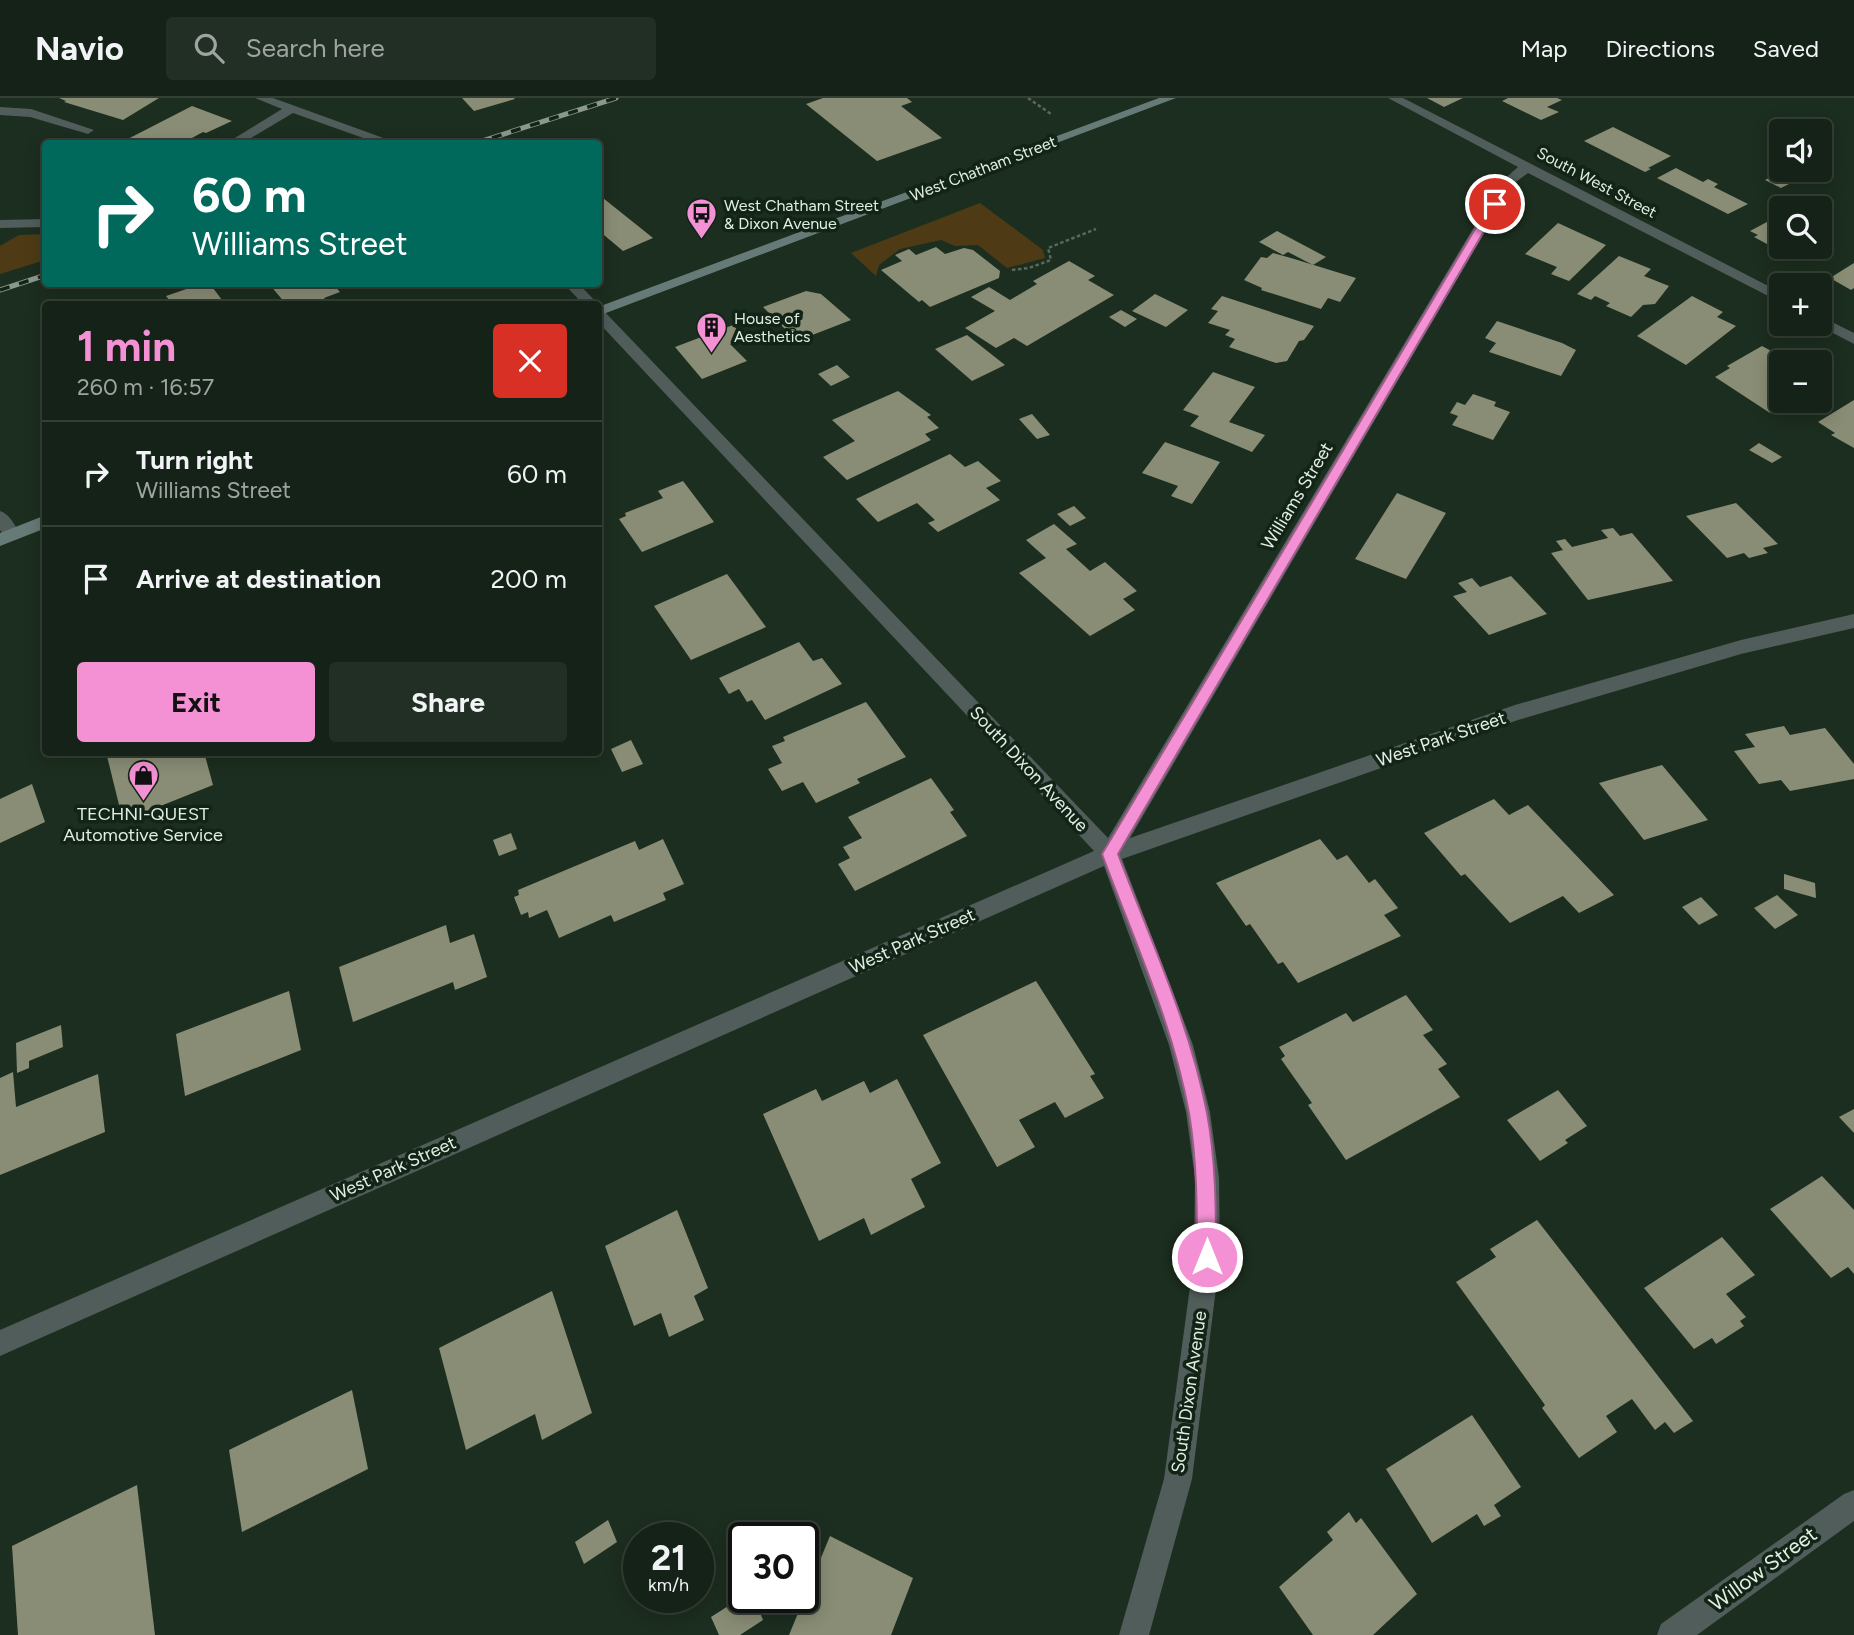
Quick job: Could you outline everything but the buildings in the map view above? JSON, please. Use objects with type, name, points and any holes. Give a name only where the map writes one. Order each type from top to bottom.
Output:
[{"type":"main road","name":"West Chatham Street","points":[[602,311],[1163,99]]},
{"type":"main road","points":[[6,537],[42,523]]},
{"type":"street","points":[[261,98],[382,140]]},
{"type":"street","name":"South West Street","points":[[1394,98],[1769,292]]},
{"type":"street","points":[[238,140],[292,109]]},
{"type":"street","points":[[0,111],[31,113],[88,130]]},
{"type":"street","name":"Williams Street","points":[[1110,854],[1508,182],[1528,166]]},
{"type":"street","points":[[0,224],[42,223]]},
{"type":"street","points":[[573,287],[588,301]]},
{"type":"street","name":"South Dixon Avenue","points":[[602,317],[1110,854],[1181,1045],[1198,1112],[1207,1178],[1207,1257],[1178,1479],[1134,1635]]},
{"type":"street","points":[[1832,327],[1854,339]]},
{"type":"street","points":[[0,517],[6,537]]},
{"type":"street","name":"West Park Street","points":[[0,1343],[1110,854],[1515,713],[1741,647],[1854,621]]},
{"type":"street","name":"Willow Street","points":[[1672,1635],[1854,1504]]},
{"type":"path","points":[[1028,98],[1052,114]]},
{"type":"path","points":[[1012,270],[1029,268],[1051,260],[1048,248],[1096,229]]},
{"type":"shaded area","points":[[980,203],[1043,250],[1045,258],[1007,268],[978,245],[955,246],[941,240],[900,249],[879,265],[876,276],[851,253]]},
{"type":"shaded area","points":[[42,234],[42,261],[0,274],[0,246],[19,235]]},
{"type":"railway","points":[[485,140],[616,98]]},
{"type":"railway","points":[[0,290],[42,276]]},
{"type":"place","name":"West Chatham Street & Dixon Avenue","points":[[701,241]]},
{"type":"place","name":"House of Aesthetics","points":[[711,354]]},
{"type":"place","name":"TECHNI-QUEST Automotive Service","points":[[143,803]]},
{"type":"route","points":[[1207,1257],[1207,1178],[1198,1112],[1181,1045],[1110,854],[1495,204]]}]
